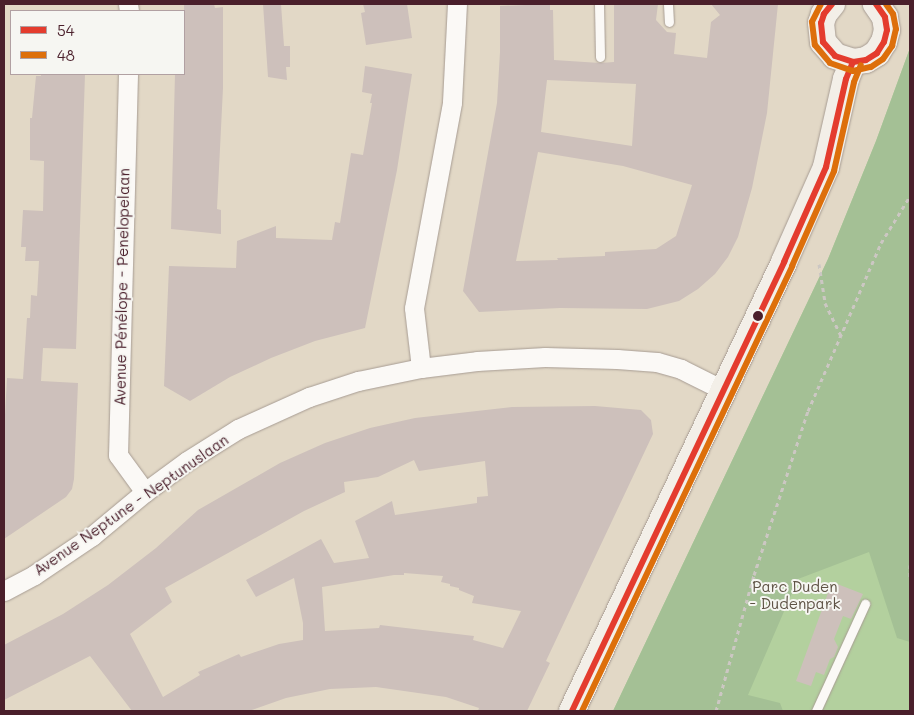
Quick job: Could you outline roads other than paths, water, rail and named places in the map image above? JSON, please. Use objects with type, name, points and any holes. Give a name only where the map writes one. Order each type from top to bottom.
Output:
[{"type":"street","points":[[421,368],[414,308],[452,102],[456,4]]},
{"type":"street","points":[[832,4],[824,14],[821,23],[823,42],[835,56],[853,62],[866,60],[877,53],[884,42],[887,30],[885,17],[878,4]]},
{"type":"street","points":[[572,711],[784,262],[826,167],[846,79],[853,62]]},
{"type":"street","name":"Avenue Pénélope - Penelopelaan","points":[[128,75],[118,455],[145,492]]},
{"type":"street","name":"Avenue Neptune - Neptunuslaan","points":[[4,591],[34,575],[92,536],[145,492],[187,461],[238,429],[309,397],[358,381],[421,368],[506,358],[617,359],[657,362],[681,369],[723,390]]},
{"type":"lane","points":[[599,4],[600,57]]},
{"type":"lane","points":[[668,4],[669,22]]},
{"type":"lane","points":[[816,711],[865,604]]},
{"type":"park label","name":"Parc Duden - Dudenpark","points":[[795,594]]}]
